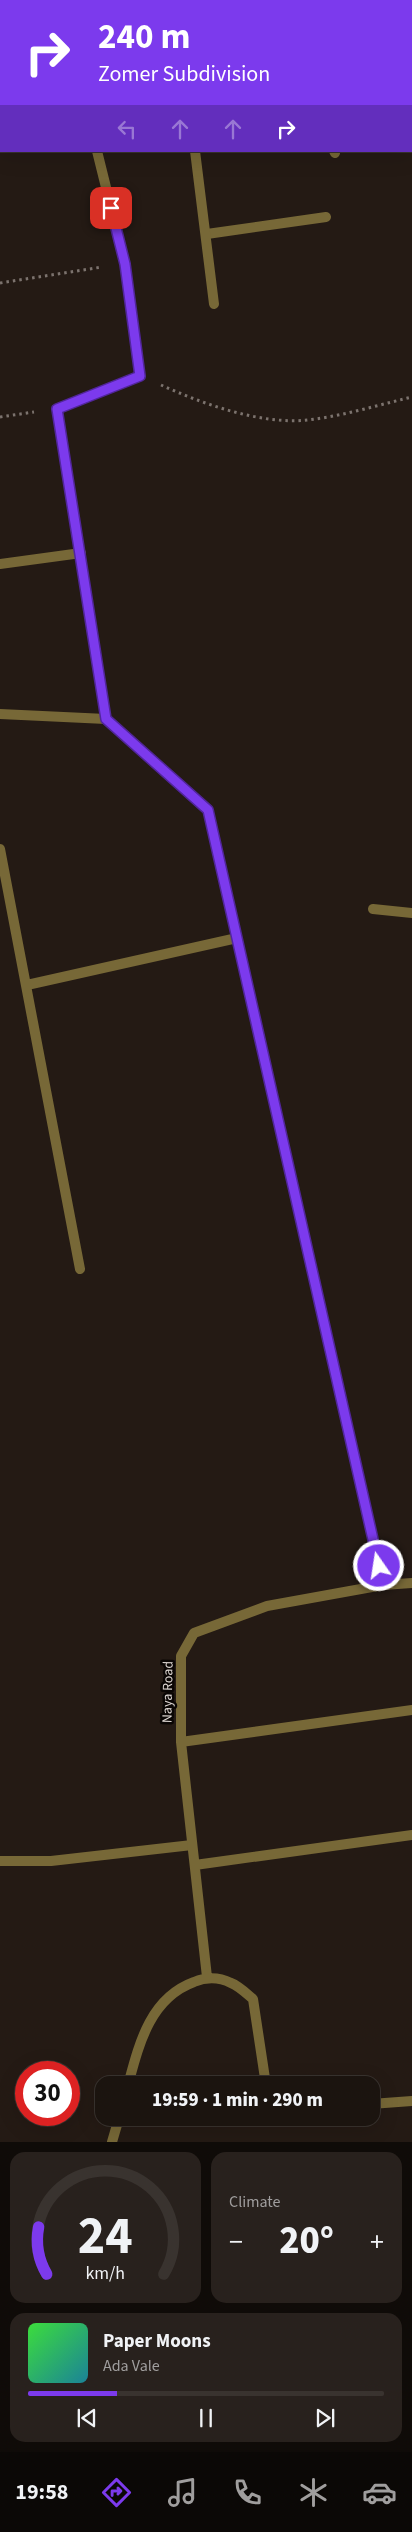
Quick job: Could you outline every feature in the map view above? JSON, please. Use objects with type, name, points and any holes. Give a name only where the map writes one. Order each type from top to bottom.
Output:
[{"type":"street","points":[[97,152],[125,264],[140,376],[57,409],[106,719]]},
{"type":"street","points":[[195,152],[207,234],[214,304]]},
{"type":"street","points":[[207,234],[326,217]]},
{"type":"street","points":[[0,564],[81,553]]},
{"type":"street","points":[[0,714],[106,719],[208,810],[383,1585]]},
{"type":"street","points":[[0,849],[80,1269]]},
{"type":"street","points":[[373,910],[412,913]]},
{"type":"street","points":[[27,985],[237,938]]},
{"type":"street","name":"Naya Road","points":[[207,1977],[181,1742],[181,1656],[194,1633],[267,1606],[383,1585],[412,1583]]},
{"type":"street","points":[[181,1742],[412,1710]]},
{"type":"street","points":[[195,1865],[412,1835]]},
{"type":"street","points":[[0,1861],[52,1861],[192,1845]]},
{"type":"street","points":[[131,2076],[140,2043],[161,2003],[183,1986],[207,1977],[232,1983],[253,1999],[265,2076]]},
{"type":"street","points":[[380,2103],[412,2101]]},
{"type":"street","points":[[112,2142],[117,2126]]},
{"type":"path","points":[[0,283],[125,264]]},
{"type":"path","points":[[140,376],[195,401],[230,411],[286,420],[315,419],[412,397]]},
{"type":"path","points":[[0,417],[57,409]]},
{"type":"route","points":[[111,208],[125,264],[140,376],[57,409],[106,719],[208,810],[379,1566]]}]
